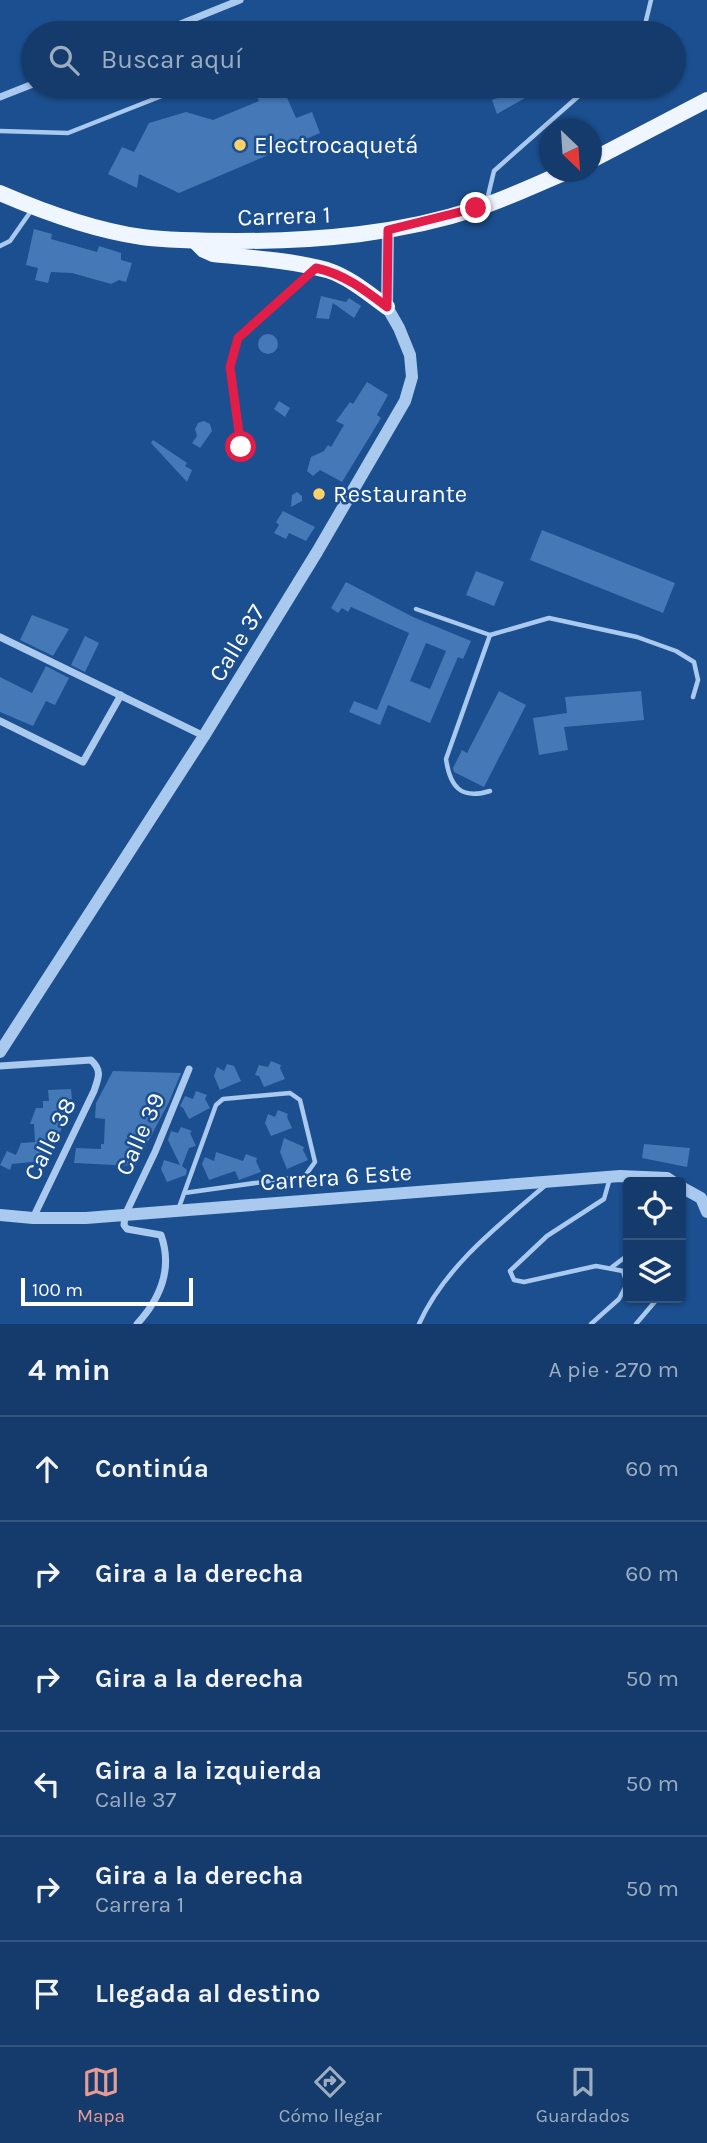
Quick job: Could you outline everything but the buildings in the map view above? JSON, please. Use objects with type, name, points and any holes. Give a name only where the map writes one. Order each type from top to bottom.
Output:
[{"type":"main road","points":[[602,155],[707,100]]},
{"type":"main road","name":"Carrera 1","points":[[0,193],[92,226],[129,234],[195,241],[334,238],[388,230],[486,205],[542,182]]},
{"type":"main road","points":[[195,241],[204,250],[214,254],[328,271],[359,285],[387,307]]},
{"type":"street","points":[[188,21],[240,0]]},
{"type":"street","points":[[0,97],[21,89]]},
{"type":"street","name":"Calle 37","points":[[0,1052],[204,736],[317,552],[405,401],[411,377],[410,355],[400,328],[387,307],[388,230]]},
{"type":"street","points":[[0,637],[204,736]]},
{"type":"street","points":[[0,722],[83,762],[121,695]]},
{"type":"street","name":"Calle 38","points":[[0,1066],[91,1060],[98,1067],[100,1075],[33,1218]]},
{"type":"street","name":"Calle 39","points":[[125,1214],[155,1152],[189,1069]]},
{"type":"street","name":"Carrera 6 Este","points":[[0,1216],[33,1218],[125,1214],[623,1177]]},
{"type":"street","points":[[686,1189],[701,1198],[707,1212]]},
{"type":"street","points":[[125,1214],[124,1225],[127,1229],[161,1235],[166,1249],[165,1278],[151,1308],[137,1324]]},
{"type":"lane","points":[[646,21],[651,0]]},
{"type":"lane","points":[[0,131],[68,133],[157,98]]},
{"type":"lane","points":[[486,205],[494,171],[576,98]]},
{"type":"lane","points":[[0,246],[10,242],[34,207]]},
{"type":"lane","points":[[241,447],[230,367],[238,338],[316,268]]},
{"type":"lane","points":[[415,609],[490,635],[549,618],[638,637],[676,651],[694,662],[698,680],[693,697]]},
{"type":"lane","points":[[490,635],[446,759],[448,776],[456,788],[475,796],[490,791]]},
{"type":"lane","points":[[177,1210],[216,1105],[223,1099],[290,1093],[300,1100],[315,1162],[305,1176],[184,1193]]},
{"type":"lane","points":[[591,1324],[619,1299],[626,1284],[622,1271],[596,1266],[524,1282],[514,1280],[510,1271],[547,1236],[604,1199],[610,1177]]},
{"type":"lane","points":[[419,1324],[426,1309],[456,1267],[551,1182]]},
{"type":"lane","points":[[611,1268],[623,1259]]},
{"type":"lane","points":[[636,1324],[654,1303]]},
{"type":"place","name":"Electrocaquetá","points":[[240,145]]},
{"type":"place","name":"Restaurante","points":[[319,494]]},
{"type":"route","points":[[241,447],[230,367],[238,338],[316,268],[359,285],[387,307],[388,230],[476,208]]}]
